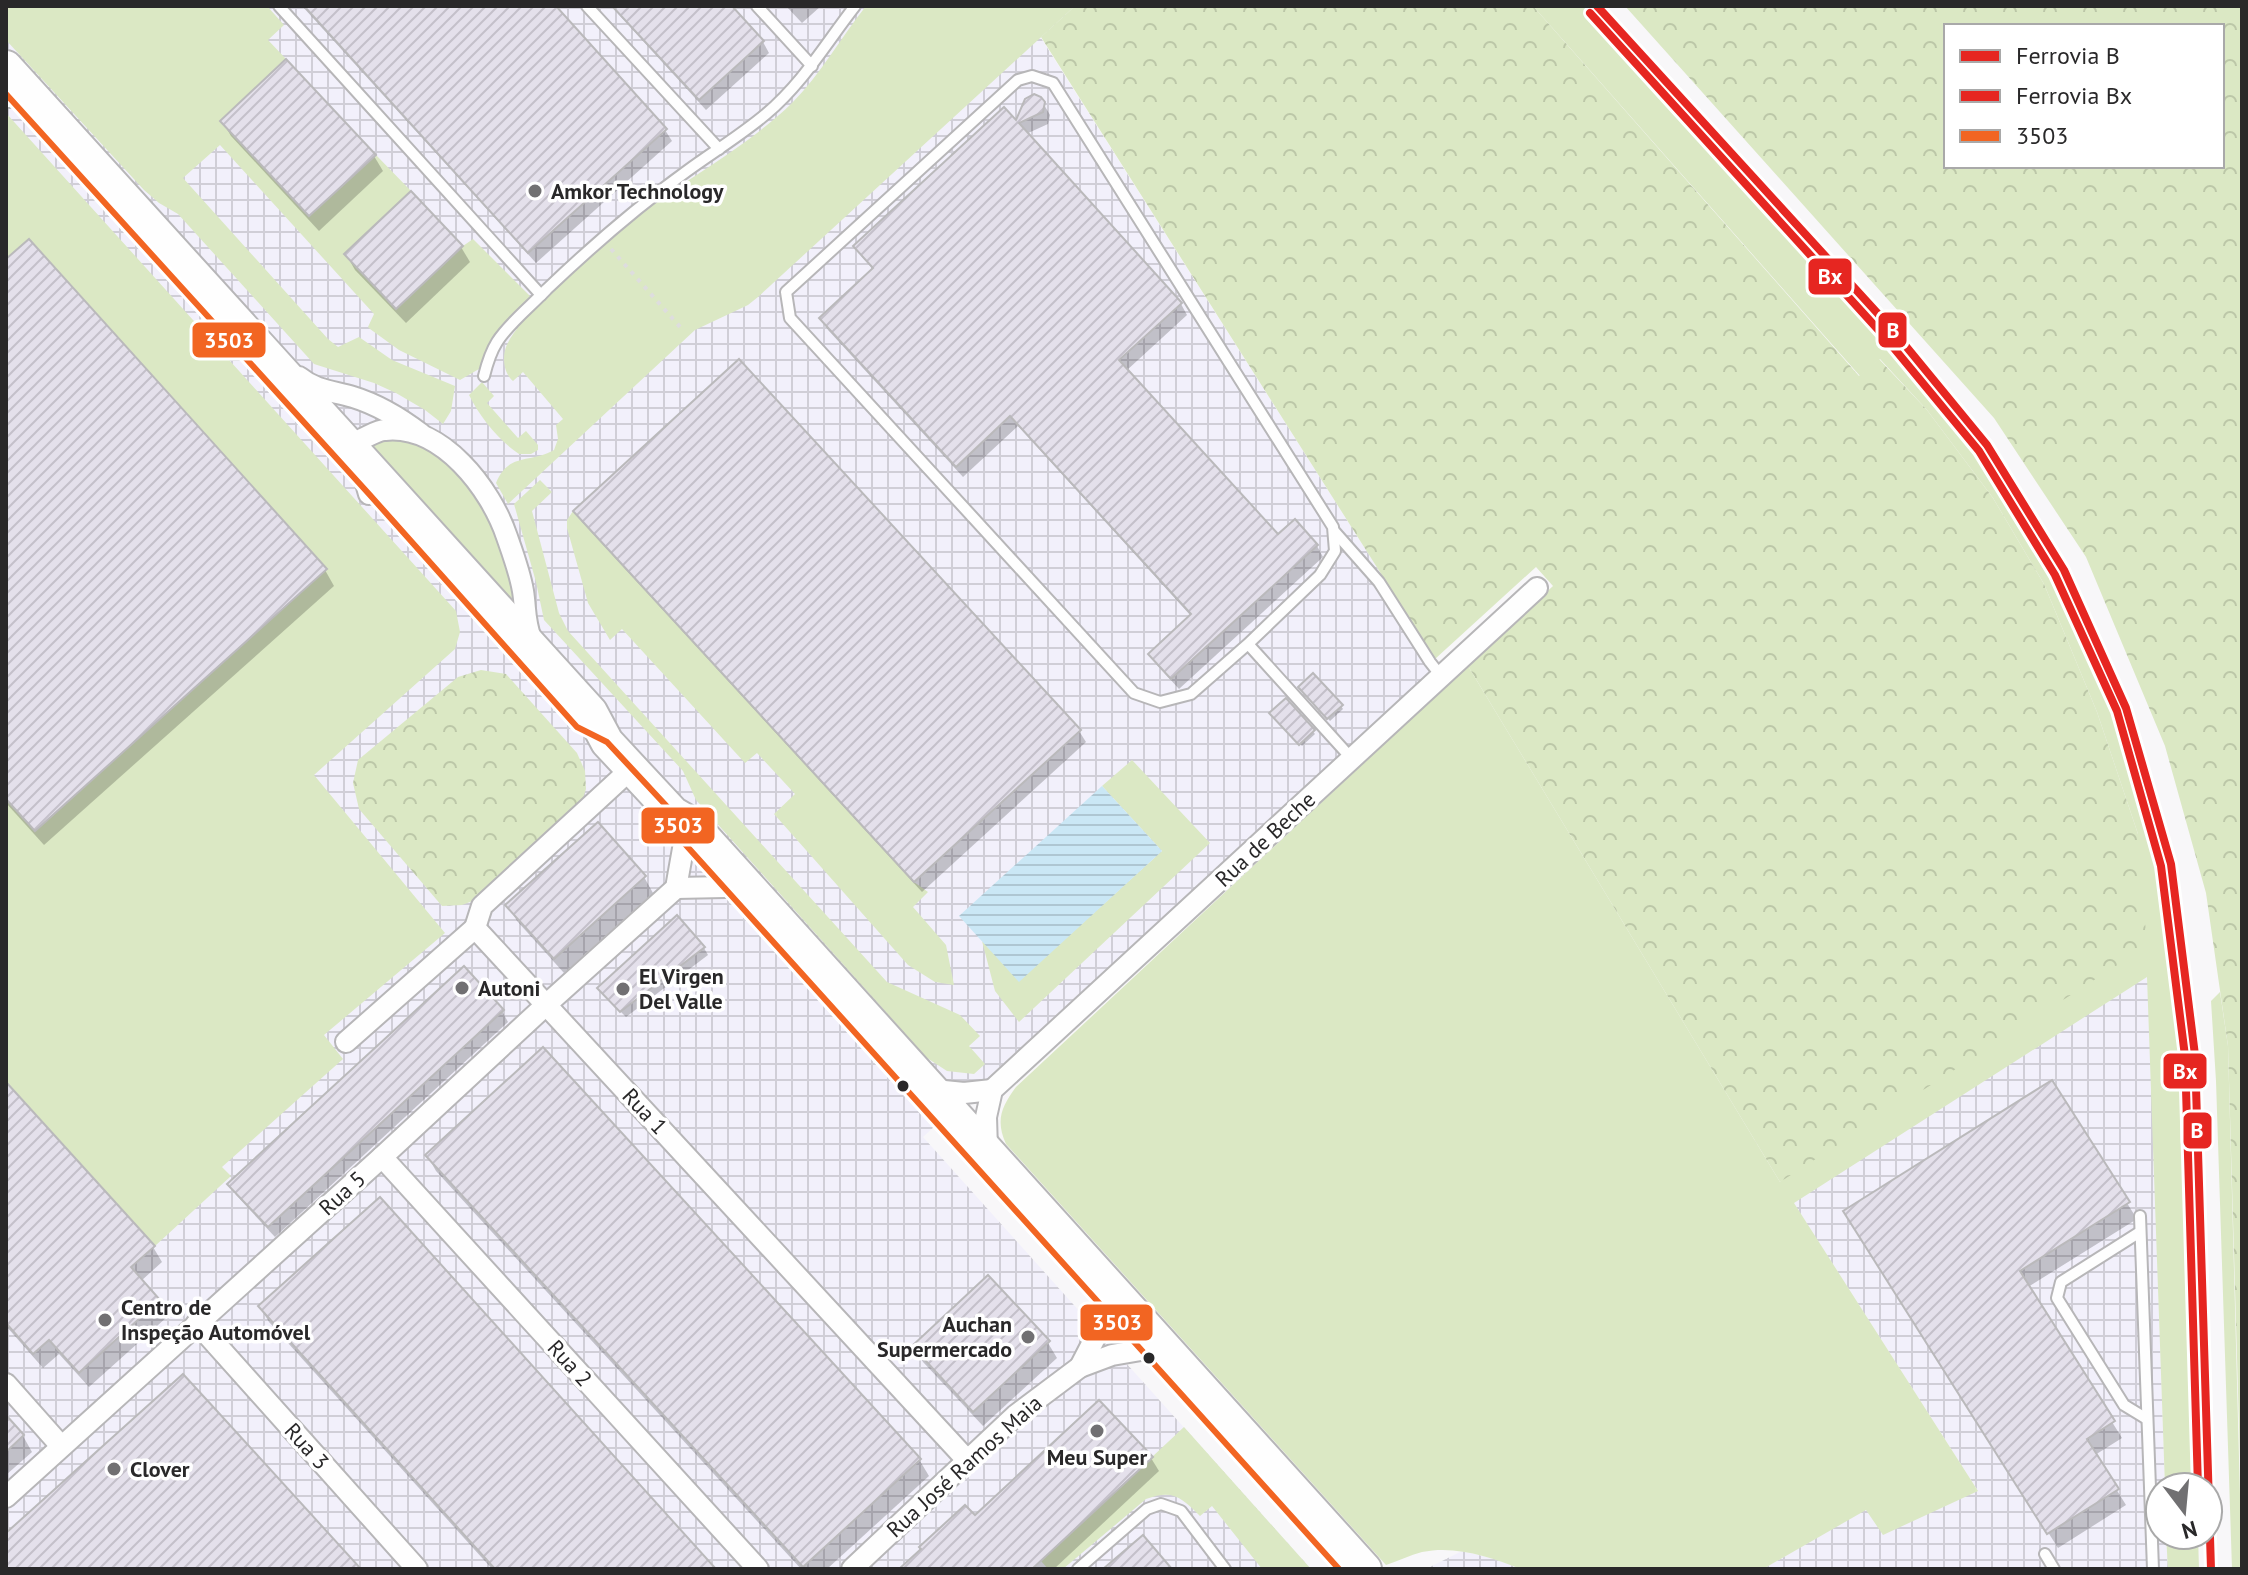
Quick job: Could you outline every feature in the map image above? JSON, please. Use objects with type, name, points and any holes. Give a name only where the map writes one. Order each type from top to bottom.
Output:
[{"type":"main road","points":[[7,88],[276,364],[591,712],[607,742],[631,769],[673,813],[692,824],[1365,1569]]},
{"type":"main road","points":[[7,88],[577,727],[607,742]]},
{"type":"main road","points":[[673,813],[684,843],[1339,1569]]},
{"type":"main road","points":[[1141,1350],[1151,1351],[1161,1358],[1263,1457]]},
{"type":"street","points":[[276,364],[293,371],[317,389],[351,397],[400,417],[424,437]]},
{"type":"street","points":[[369,494],[358,455],[362,439],[383,429],[414,433],[445,449],[479,482],[507,535],[523,590],[525,622],[536,651]]},
{"type":"street","name":"Rua de Beche","points":[[992,1090],[1537,588]]},
{"type":"street","points":[[346,1042],[475,928],[482,906],[631,769]]},
{"type":"street","points":[[684,843],[676,888],[725,887]]},
{"type":"street","name":"Rua 5","points":[[6,1497],[676,888]]},
{"type":"street","name":"Rua 1","points":[[475,928],[967,1460]]},
{"type":"street","points":[[934,1090],[964,1093],[992,1090],[986,1117],[987,1149]]},
{"type":"street","name":"Rua 2","points":[[382,1157],[758,1569]]},
{"type":"street","name":"Rua José Ramos Maia","points":[[1080,1367],[1096,1336],[1103,1306]]},
{"type":"street","name":"Rua 3","points":[[197,1323],[417,1569]]},
{"type":"street","name":"Rua José Ramos Maia","points":[[852,1569],[1016,1415],[1080,1367],[1112,1355],[1141,1350]]},
{"type":"street","points":[[6,1384],[61,1446]]},
{"type":"lane","points":[[279,6],[541,295]]},
{"type":"lane","points":[[587,6],[719,149]]},
{"type":"lane","points":[[757,6],[812,66]]},
{"type":"lane","points":[[484,376],[497,341],[541,295],[601,238],[767,114],[791,92],[855,6]]},
{"type":"lane","points":[[1032,76],[1053,83],[1333,527],[1335,551],[1320,575],[1248,644],[1191,694],[1160,702],[1134,693],[790,318],[786,292],[1018,80],[1032,76]]},
{"type":"lane","points":[[1334,531],[1379,582],[1441,676]]},
{"type":"lane","points":[[1248,644],[1352,759]]},
{"type":"lane","points":[[2140,1216],[2153,1569]]},
{"type":"lane","points":[[2140,1232],[2061,1282],[2057,1298],[2124,1405],[2147,1419]]},
{"type":"lane","points":[[1078,1569],[1147,1509],[1161,1504],[1181,1511],[1225,1569]]},
{"type":"lane","points":[[2045,1554],[2054,1569]]},
{"type":"path","points":[[601,238],[681,328]]},
{"type":"shaded area","points":[[6,6],[1075,6],[1041,38],[1439,665],[923,1137],[1311,1569],[6,1569]]},
{"type":"shaded area","points":[[2147,946],[2164,1471],[2144,1471],[2144,1551],[2167,1551],[2168,1569],[1763,1569],[1866,1509],[1978,1491],[1780,1182]]},
{"type":"shaded area","points":[[1462,1551],[1495,1559],[1521,1569],[1426,1569]]},
{"type":"green space","points":[[6,6],[267,6],[284,25],[268,40],[286,59],[220,121],[309,216],[376,155],[411,191],[344,254],[395,309],[473,239],[532,298],[490,342],[479,369],[460,380],[399,350],[370,329],[368,327],[374,314],[220,145],[183,178],[338,347],[359,337],[392,360],[455,386],[451,411],[443,424],[396,393],[314,364],[178,214],[144,190],[6,40]]},
{"type":"green space","points":[[866,6],[1075,6],[758,297],[748,305],[695,330],[508,504],[496,483],[501,473],[513,463],[554,450],[558,439],[556,425],[563,419],[523,372],[513,381],[508,374],[504,356],[513,335],[557,285],[620,229],[745,142],[787,108],[812,80]]},
{"type":"green space","points":[[1075,6],[1533,6],[1859,376],[1879,359],[1927,410],[1993,498],[2044,584],[2097,712],[2138,834],[2147,946],[1780,1182],[1468,666],[1553,586],[1536,567],[1435,659],[1041,37]]},
{"type":"green space","points":[[1533,6],[1584,6],[1859,307],[1949,413],[2001,483],[2038,542],[2074,611],[2104,678],[2133,759],[2156,848],[2181,1007],[2197,1471],[2164,1471],[2147,977],[1794,1203],[1978,1491],[1883,1535],[1866,1510],[1763,1569],[1521,1569],[1485,1557],[1447,1550],[1422,1552],[1386,1565],[1006,1144],[1001,1120],[1007,1101],[1016,1087],[1468,666],[1780,1182],[2138,834],[2097,712],[2044,584],[1993,498],[1927,410],[1880,359],[1860,376]]},
{"type":"green space","points":[[1625,6],[2242,6],[2242,1531],[2228,1046],[2206,893],[2165,746],[2086,557],[1994,418]]},
{"type":"green space","points":[[6,113],[456,611],[460,632],[455,649],[314,775],[445,933],[324,1035],[343,1059],[222,1167],[231,1176],[155,1246],[6,1081]]},
{"type":"green space","points":[[482,382],[494,396],[487,403],[518,438],[526,431],[538,445],[538,450],[531,454],[519,454],[490,428],[469,395]]},
{"type":"green space","points":[[399,438],[423,444],[444,457],[472,491],[492,523],[505,556],[513,611],[368,450],[378,442]]},
{"type":"green space","points":[[540,480],[552,492],[532,511],[559,613],[568,631],[887,982],[960,1015],[980,1036],[969,1046],[985,1064],[974,1074],[947,1071],[927,1058],[696,800],[683,771],[544,620],[514,504]]},
{"type":"green space","points":[[573,511],[914,882],[928,892],[913,907],[946,945],[954,985],[935,982],[908,965],[774,814],[795,794],[757,753],[745,763],[622,629],[610,640],[588,603],[567,528],[567,520]]},
{"type":"green space","points":[[481,670],[506,674],[577,753],[585,771],[586,789],[580,807],[478,899],[462,905],[442,906],[359,809],[353,783],[358,760],[458,677]]},
{"type":"green space","points":[[1132,760],[1210,843],[1019,1022],[995,991],[982,941],[1019,981],[1162,851],[1102,786]]},
{"type":"green space","points":[[2220,992],[2228,1046],[2242,1569],[2232,1569],[2211,1001]]},
{"type":"green space","points":[[1184,1427],[1311,1569],[1262,1569],[1212,1506],[1200,1516],[1182,1500],[1163,1495],[1146,1499],[1063,1569],[1048,1569],[1041,1561]]},
{"type":"green space","points":[[2167,1551],[2198,1551],[2199,1569],[2168,1569]]},
{"type":"water","points":[[1102,786],[1162,851],[1019,982],[959,916]]},
{"type":"building","name":"Amkor Technology","points":[[304,6],[556,6],[667,129],[528,253]]},
{"type":"building","points":[[612,6],[732,6],[764,41],[699,100]]},
{"type":"building","points":[[286,59],[376,155],[309,216],[220,121]]},
{"type":"building","points":[[1034,94],[1045,102],[1043,112],[1019,123],[1182,303],[1119,360],[1278,534],[1295,519],[1318,545],[1171,679],[1148,654],[1191,614],[1010,416],[956,467],[819,318],[873,268],[853,246],[1004,107],[1016,120],[1025,99]]},
{"type":"building","points":[[411,191],[463,246],[396,309],[344,254]]},
{"type":"building","points":[[29,239],[327,569],[35,831],[6,799],[6,259]]},
{"type":"building","points":[[739,359],[1081,730],[914,882],[573,511]]},
{"type":"building","points":[[1313,673],[1343,705],[1327,719],[1298,687]]},
{"type":"building","points":[[1286,698],[1315,730],[1299,745],[1269,713]]},
{"type":"building","points":[[598,822],[646,876],[554,959],[505,905]]},
{"type":"building","points":[[677,915],[705,947],[620,1012],[597,988]]},
{"type":"building","points":[[464,966],[504,1010],[268,1227],[227,1184]]},
{"type":"building","points":[[543,1047],[921,1459],[803,1567],[425,1155]]},
{"type":"building","points":[[2052,1080],[2130,1202],[2020,1271],[2115,1421],[2087,1439],[2119,1489],[2047,1534],[1843,1211]]},
{"type":"building","points":[[6,1082],[155,1246],[131,1267],[160,1300],[79,1373],[49,1340],[33,1354],[6,1323]]},
{"type":"building","points":[[380,1197],[716,1569],[495,1569],[258,1306]]},
{"type":"building","points":[[988,1275],[1050,1341],[973,1412],[912,1346]]},
{"type":"building","points":[[183,1374],[361,1569],[6,1569],[6,1533]]},
{"type":"building","points":[[1099,1400],[1153,1457],[1032,1569],[899,1569],[965,1505],[975,1515]]},
{"type":"building","points":[[6,1415],[24,1435],[6,1452]]},
{"type":"building","points":[[1143,1535],[1172,1569],[1103,1569]]},
{"type":"rail line","name":"B","points":[[1597,6],[1891,328],[1987,445],[2064,570],[2126,708],[2171,864],[2195,1055],[2211,1569]]},
{"type":"rail line","name":"Bx","points":[[1590,13],[1883,335],[1979,451],[2055,575],[2117,711],[2161,866],[2185,1056],[2198,1471]]},
{"type":"transit line","name":"3503","points":[[6,94],[577,727],[607,742],[673,813],[684,843],[1339,1569]]},
{"type":"place","name":"Amkor Technology","points":[[535,191]]},
{"type":"place","name":"Autoni","points":[[462,988]]},
{"type":"place","name":"El Virgen Del Valle","points":[[623,989]]},
{"type":"place","name":"Centro de Inspeção Automóvel","points":[[105,1320]]},
{"type":"place","name":"Auchan Supermercado","points":[[1028,1337]]},
{"type":"place","name":"Meu Super","points":[[1097,1431]]},
{"type":"place","name":"Clover","points":[[114,1469]]}]
